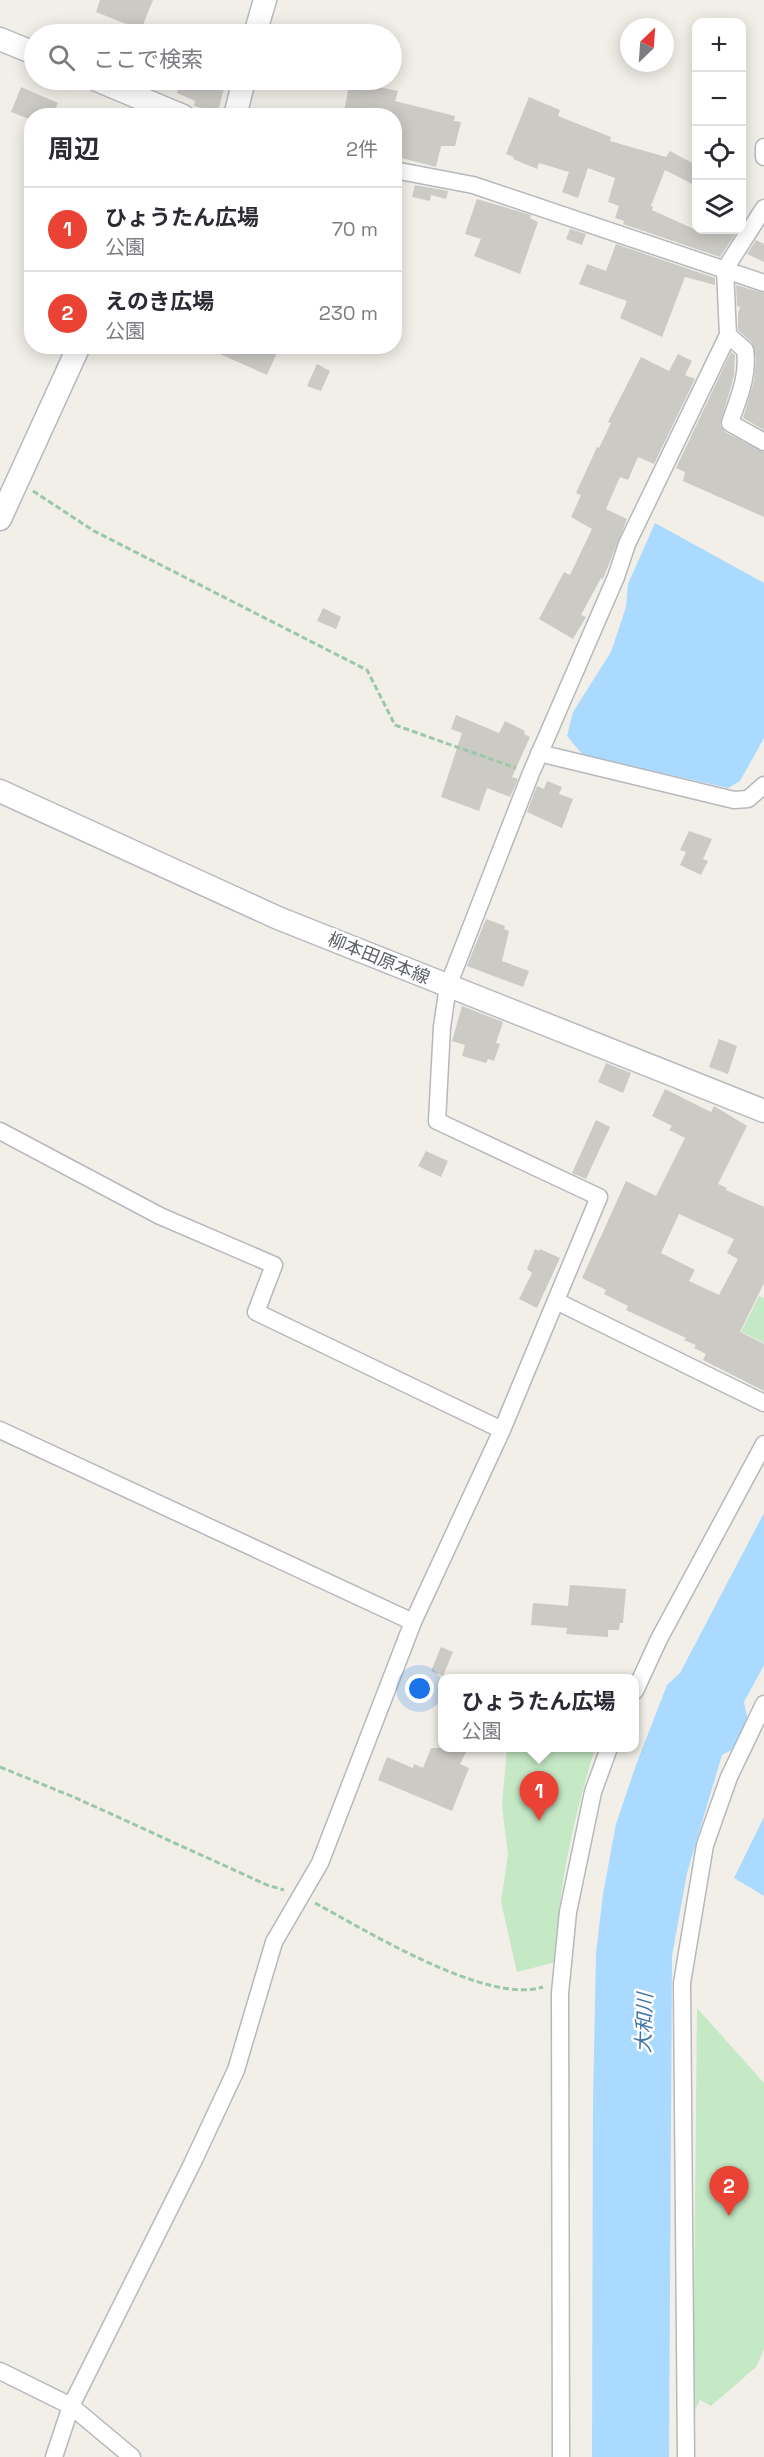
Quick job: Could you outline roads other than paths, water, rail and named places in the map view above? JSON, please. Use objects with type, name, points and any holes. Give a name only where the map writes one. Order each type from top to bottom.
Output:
[{"type":"main road","points":[[258,24],[265,0]]},
{"type":"main road","points":[[0,39],[24,49]]},
{"type":"main road","points":[[120,90],[161,108]]},
{"type":"main road","points":[[237,108],[242,90]]},
{"type":"main road","points":[[0,519],[75,354]]},
{"type":"main road","name":"柳本田原本線","points":[[0,791],[278,918],[764,1111]]},
{"type":"street","points":[[764,147],[764,157]]},
{"type":"street","points":[[402,171],[473,184],[764,283]]},
{"type":"street","points":[[54,2457],[71,2406],[192,2164],[236,2070],[274,1942],[320,1863],[413,1622],[502,1430],[599,1197],[437,1121],[442,1027],[448,986],[539,753],[616,577],[627,544],[728,335],[725,269],[764,208]]},
{"type":"street","points":[[728,335],[745,350],[747,363],[730,423],[764,442]]},
{"type":"street","points":[[539,753],[734,800],[748,799],[764,785]]},
{"type":"street","points":[[0,1131],[160,1216],[274,1265],[256,1312],[502,1430]]},
{"type":"street","points":[[556,1302],[764,1403]]},
{"type":"street","points":[[0,1431],[413,1622]]},
{"type":"street","points":[[639,1682],[659,1639],[764,1444]]},
{"type":"street","points":[[686,2457],[682,1983],[705,1845],[729,1777],[764,1704]]},
{"type":"street","points":[[561,2457],[561,1982],[568,1912],[593,1792],[608,1752]]},
{"type":"street","points":[[0,2371],[71,2406],[132,2457]]},
{"type":"water","points":[[655,523],[764,583],[764,738],[740,781],[728,788],[583,755],[567,736],[573,712],[611,652],[626,607],[628,584]]},
{"type":"water","name":"大和川","points":[[764,1513],[764,1665],[744,1702],[749,1727],[739,1746],[722,1755],[687,1873],[672,1956],[669,2457],[592,2457],[593,2102],[596,1953],[603,1894],[616,1824],[667,1685],[680,1673]]},
{"type":"water","points":[[764,1817],[764,1896],[734,1878]]},
{"type":"place","name":"ひょうたん広場","points":[[539,1821]]},
{"type":"place","name":"えのき広場","points":[[729,2216]]}]
